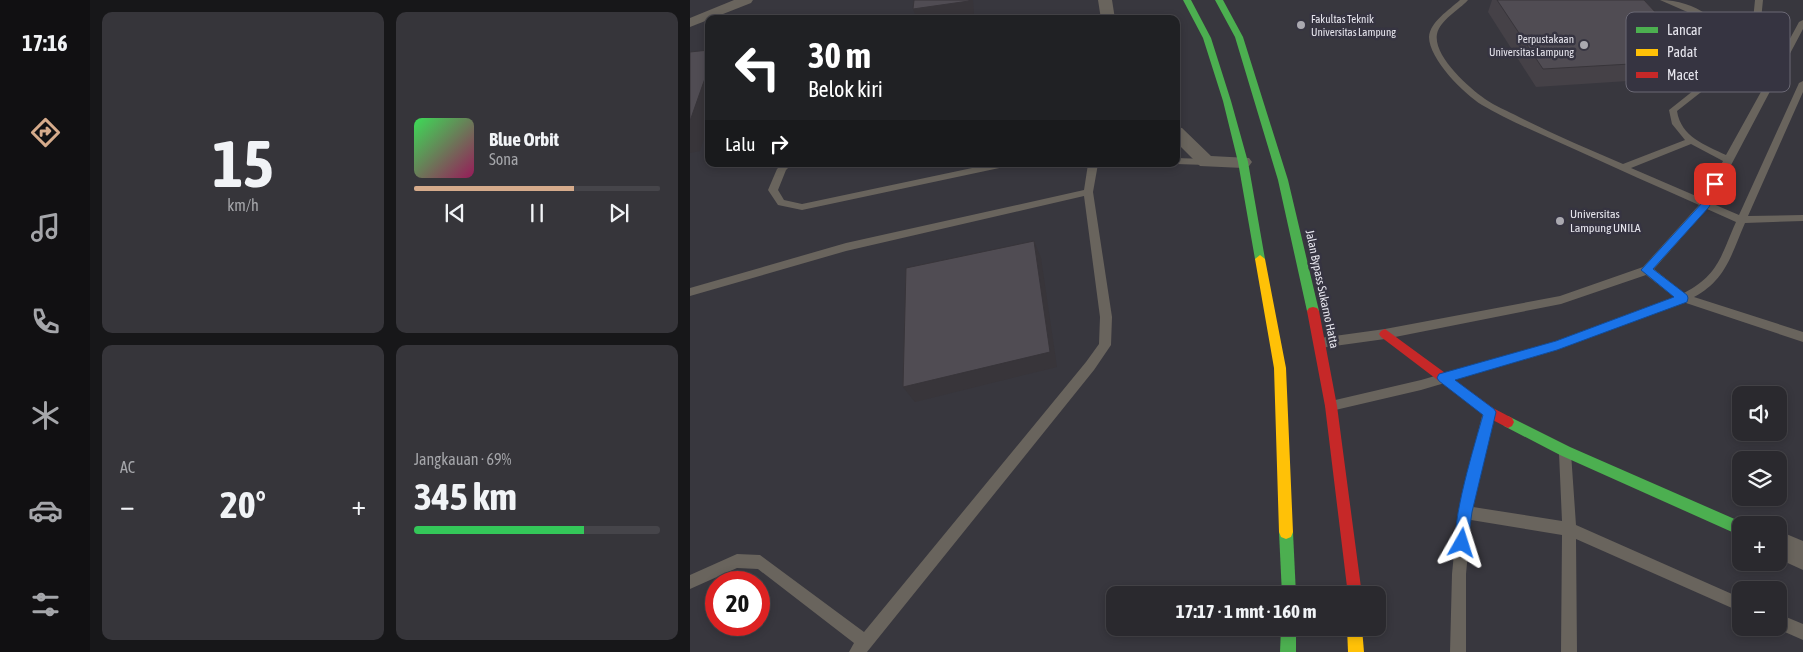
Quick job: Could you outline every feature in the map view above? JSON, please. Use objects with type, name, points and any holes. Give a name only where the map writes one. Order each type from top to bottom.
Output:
[{"type":"main road","points":[[1187,0],[1207,38],[1243,162],[1280,368],[1289,586]]},
{"type":"main road","name":"Jalan Bypass Sukarno Hatta","points":[[1219,0],[1239,37],[1283,180],[1320,343],[1331,406],[1354,586]]},
{"type":"main road","points":[[1386,334],[1489,412],[1565,451],[1732,525]]},
{"type":"main road","points":[[1288,652],[1289,636]]},
{"type":"main road","points":[[1356,636],[1356,652]]},
{"type":"street","points":[[708,15],[746,0]]},
{"type":"street","points":[[1105,0],[1107,15]]},
{"type":"street","points":[[690,22],[705,16]]},
{"type":"street","points":[[1180,136],[1206,162],[1243,162]]},
{"type":"street","points":[[1787,549],[1803,556]]},
{"type":"lane","points":[[1464,0],[1438,24],[1434,30],[1433,39],[1437,52],[1462,84],[1483,102],[1521,122],[1740,220],[1803,218]]},
{"type":"lane","points":[[1664,0],[1695,12]]},
{"type":"lane","points":[[1790,47],[1802,27]]},
{"type":"lane","points":[[1331,406],[1421,385],[1557,345],[1683,298],[1704,288],[1718,273],[1740,220],[1803,84]]},
{"type":"lane","points":[[1694,92],[1673,110],[1673,117],[1678,128],[1692,141],[1728,160]]},
{"type":"lane","points":[[1320,343],[1386,334],[1561,300],[1647,270],[1706,204],[1765,92]]},
{"type":"lane","points":[[1624,168],[1692,141]]},
{"type":"lane","points":[[1180,161],[1206,162]]},
{"type":"lane","points":[[781,167],[773,190],[781,203],[802,207],[992,167]]},
{"type":"lane","points":[[966,167],[975,171]]},
{"type":"lane","points":[[690,582],[737,561],[760,562],[861,647],[1090,366],[1105,345],[1106,317],[1088,192],[1092,167]]},
{"type":"lane","points":[[690,292],[846,247],[1088,192]]},
{"type":"lane","points":[[1647,270],[1683,298],[1803,337]]},
{"type":"lane","points":[[1458,652],[1460,574],[1465,512],[1489,412]]},
{"type":"lane","points":[[1565,451],[1569,530],[1569,652]]},
{"type":"lane","points":[[1465,512],[1569,530],[1732,601]]},
{"type":"lane","points":[[1787,625],[1803,632]]},
{"type":"building","points":[[914,0],[969,0],[969,1],[913,9]]},
{"type":"building","points":[[1497,0],[1644,0],[1655,12],[1626,12],[1626,64],[1543,69]]},
{"type":"building","points":[[705,50],[705,78],[690,121],[690,52]]},
{"type":"building","points":[[1034,241],[1050,352],[903,387],[906,268]]},
{"type":"traffic: fast","points":[[1187,0],[1207,38],[1227,101],[1243,162],[1260,259]]},
{"type":"traffic: fast","points":[[1219,0],[1239,37],[1283,180],[1313,311]]},
{"type":"traffic: fast","points":[[1508,422],[1565,451],[1732,525]]},
{"type":"traffic: fast","points":[[1286,532],[1289,586]]},
{"type":"traffic: fast","points":[[1288,652],[1289,636]]},
{"type":"traffic: slow","points":[[1260,259],[1280,368],[1286,532]]},
{"type":"traffic: slow","points":[[1355,636],[1356,652]]},
{"type":"traffic: jam","points":[[1313,311],[1331,406],[1354,586]]},
{"type":"traffic: jam","points":[[1385,334],[1489,412],[1508,422]]},
{"type":"place","name":"Fakultas Teknik Universitas Lampung","points":[[1301,25]]},
{"type":"place","name":"Perpustakaan Universitas Lampung","points":[[1584,45]]},
{"type":"place","name":"Universitas Lampung UNILA","points":[[1560,221]]},
{"type":"route","points":[[1462,543],[1465,512],[1489,412],[1443,378],[1557,345],[1683,298],[1647,270],[1650,269],[1706,204],[1715,184]]}]
